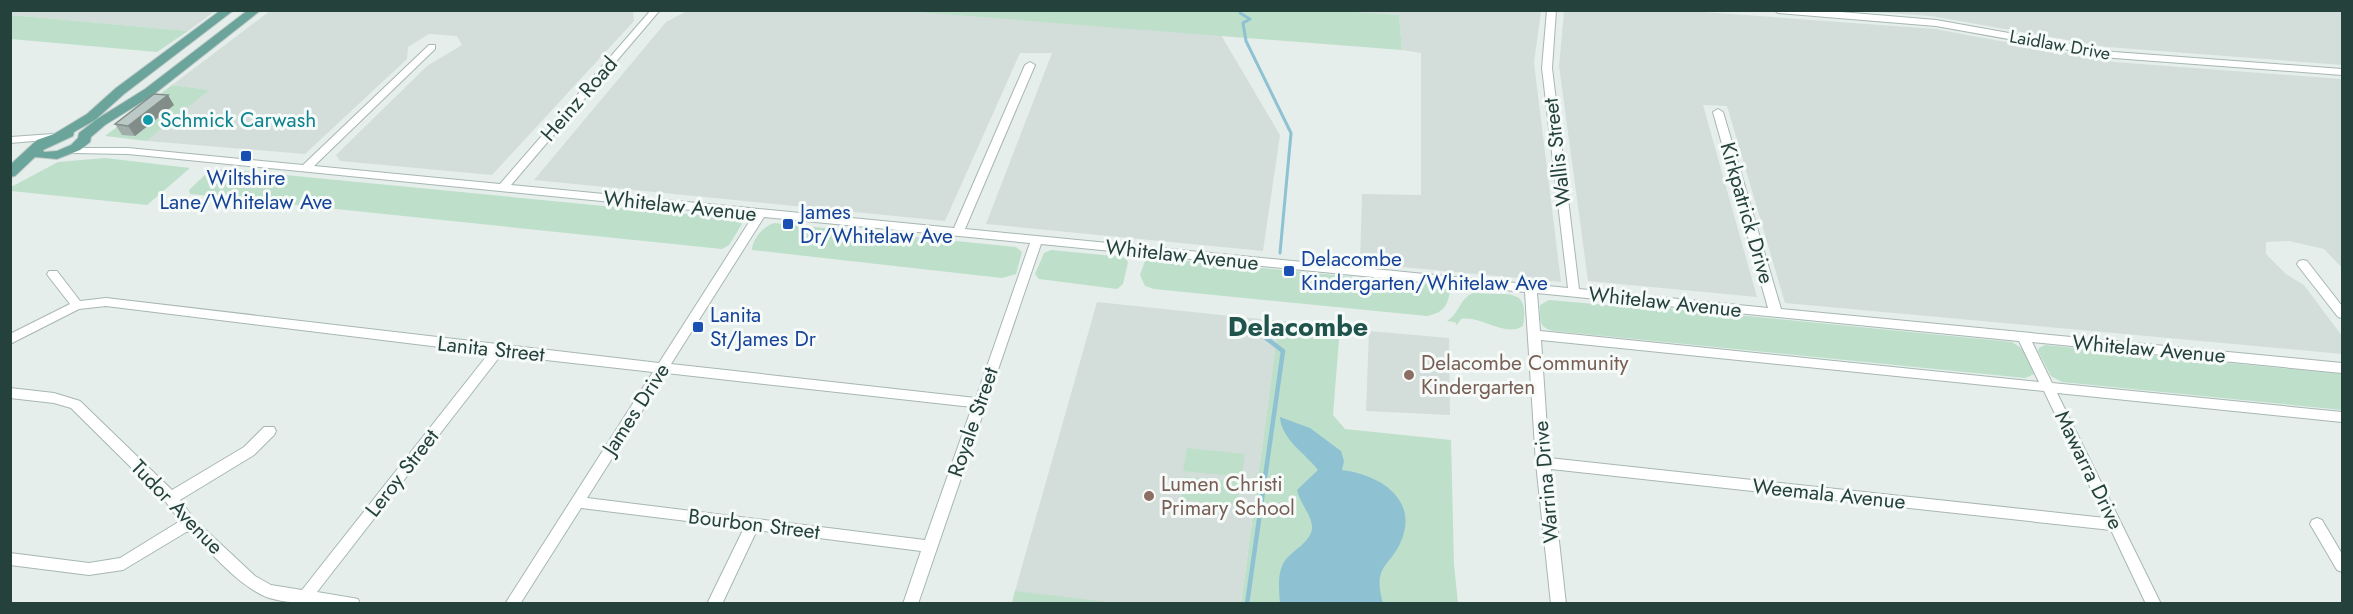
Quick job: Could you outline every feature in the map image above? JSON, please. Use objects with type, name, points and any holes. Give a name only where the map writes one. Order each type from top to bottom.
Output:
[{"type":"main road","points":[[10,173],[38,148],[91,117],[120,91],[229,10]]},
{"type":"main road","points":[[10,178],[73,150],[101,122],[149,92],[256,10]]},
{"type":"main road","points":[[56,136],[72,132],[84,138]]},
{"type":"main road","points":[[38,148],[43,156],[58,155]]},
{"type":"street","name":"Heinz Road","points":[[503,188],[656,10]]},
{"type":"street","name":"Wallis Street","points":[[1552,10],[1547,68],[1574,293]]},
{"type":"street","name":"Laidlaw Drive","points":[[1778,10],[1936,23],[2114,55],[2343,72]]},
{"type":"street","points":[[305,169],[432,47]]},
{"type":"street","points":[[958,233],[1030,65]]},
{"type":"street","name":"Kirkpatrick Drive","points":[[1718,112],[1776,313]]},
{"type":"street","points":[[11,140],[56,136]]},
{"type":"street","name":"Whitelaw Avenue","points":[[84,138],[128,151]]},
{"type":"street","points":[[11,140],[38,148]]},
{"type":"street","name":"Whitelaw Avenue","points":[[73,150],[128,151],[2343,368]]},
{"type":"street","name":"James Drive","points":[[512,603],[759,214]]},
{"type":"street","name":"Royale Street","points":[[910,603],[1037,240]]},
{"type":"street","points":[[2303,264],[2343,314]]},
{"type":"street","points":[[53,274],[77,305]]},
{"type":"street","name":"Warrina Drive","points":[[1531,289],[1543,463],[1559,603]]},
{"type":"street","name":"Lanita Street","points":[[10,340],[77,305],[106,303],[498,350],[980,403]]},
{"type":"street","points":[[1534,335],[2343,417]]},
{"type":"street","name":"Mawarra Drive","points":[[2024,338],[2154,603]]},
{"type":"street","name":"Leroy Street","points":[[305,597],[498,350]]},
{"type":"street","name":"Tudor Avenue","points":[[10,393],[54,398],[75,404],[171,498],[189,523],[250,580],[267,591],[353,603]]},
{"type":"street","points":[[171,498],[249,451],[269,431]]},
{"type":"street","name":"Weemala Avenue","points":[[1543,463],[2116,525]]},
{"type":"street","name":"Bourbon Street","points":[[578,502],[930,546]]},
{"type":"street","points":[[10,559],[89,569],[123,564],[189,523]]},
{"type":"street","points":[[714,603],[753,524]]},
{"type":"street","points":[[2317,524],[2343,566]]},
{"type":"shaded area","points":[[10,11],[215,11],[188,31],[11,15]]},
{"type":"shaded area","points":[[270,11],[633,11],[634,21],[492,175],[340,161],[336,155],[427,66],[462,45],[457,36],[429,34],[408,47],[407,59],[305,154],[147,141],[208,90],[172,85]]},
{"type":"shaded area","points":[[687,11],[901,11],[1221,35],[1280,135],[1263,251],[986,224],[1052,53],[1020,53],[945,221],[534,180],[666,22]]},
{"type":"shaded area","points":[[1341,11],[1541,11],[1534,63],[1561,282],[1360,263],[1362,194],[1421,195],[1421,53],[1402,50],[1399,15]]},
{"type":"shaded area","points":[[1564,11],[1690,11],[1935,29],[2114,62],[2342,79],[2342,268],[2324,249],[2289,241],[2266,242],[2266,254],[2286,274],[2304,285],[2342,336],[2342,354],[1785,303],[1727,106],[1703,105],[1757,297],[1588,281],[1559,66]]},
{"type":"shaded area","points":[[1859,11],[2342,11],[2342,65],[2107,47],[1931,16]]},
{"type":"shaded area","name":"Lumen Christi Primary School","points":[[1097,302],[1279,321],[1241,603],[1117,604],[1015,591]]},
{"type":"shaded area","name":"Delacombe Community Kindergarten","points":[[1369,331],[1449,338],[1450,415],[1366,411]]},
{"type":"green space","points":[[901,11],[1341,11],[1399,15],[1402,50]]},
{"type":"green space","points":[[10,15],[188,31],[157,52],[11,39]]},
{"type":"green space","points":[[172,85],[209,90],[147,141],[105,136]]},
{"type":"green space","points":[[105,158],[190,168],[147,205],[11,191],[11,187],[58,162]]},
{"type":"green space","points":[[223,169],[738,219],[742,224],[729,245],[722,249],[190,194],[189,190],[208,172]]},
{"type":"green space","points":[[774,223],[1016,247],[1022,252],[1016,274],[1002,278],[752,250],[759,234]]},
{"type":"green space","points":[[1051,250],[1124,257],[1128,262],[1123,284],[1117,289],[1039,279],[1035,274],[1044,253]]},
{"type":"green space","points":[[1159,258],[1438,285],[1450,291],[1444,308],[1427,316],[1154,289],[1145,286],[1140,275],[1145,261]]},
{"type":"green space","points":[[1473,293],[1505,294],[1517,297],[1523,305],[1523,326],[1509,329],[1477,320],[1461,319],[1457,325],[1455,322],[1447,321]]},
{"type":"green space","points":[[1549,300],[1606,305],[1626,304],[2012,342],[2024,350],[2034,374],[2025,378],[1554,331],[1545,328],[1540,319],[1540,305]]},
{"type":"green space","points":[[1279,321],[1340,327],[1333,415],[1345,429],[1451,440],[1454,565],[1458,603],[1241,604]]},
{"type":"green space","points":[[2045,345],[2342,374],[2342,410],[2062,382],[2051,376],[2038,351]]},
{"type":"green space","points":[[1187,448],[1245,454],[1242,477],[1183,471]]},
{"type":"green space","points":[[1184,477],[1240,482],[1237,506],[1181,500]]},
{"type":"green space","points":[[1015,591],[1117,603],[1012,603]]},
{"type":"water","points":[[1280,417],[1310,428],[1341,451],[1344,461],[1342,470],[1355,472],[1379,482],[1398,498],[1404,509],[1403,536],[1399,546],[1381,572],[1380,590],[1383,603],[1280,603],[1279,582],[1284,562],[1308,539],[1312,529],[1297,490],[1318,470],[1289,439],[1281,425]]},
{"type":"building","points":[[154,94],[168,95],[128,126],[115,124]]},
{"type":"waterway","points":[[1242,10],[1240,13],[1250,19],[1243,23],[1246,41],[1291,133],[1280,253]]},
{"type":"waterway","points":[[1247,604],[1283,351],[1262,335],[1265,320]]},
{"type":"place","name":"Schmick Carwash","points":[[148,120]]},
{"type":"place","name":"Wiltshire Lane/Whitelaw Ave","points":[[246,156]]},
{"type":"place","name":"James Dr/Whitelaw Ave","points":[[788,224]]},
{"type":"place","name":"Delacombe Kindergarten/Whitelaw Ave","points":[[1289,271]]},
{"type":"place","name":"Lanita St/James Dr","points":[[698,327]]},
{"type":"place","name":"Delacombe Community Kindergarten","points":[[1409,375]]},
{"type":"place","name":"Lumen Christi Primary School","points":[[1149,496]]},
{"type":"district","name":"Delacombe","points":[[1298,327]]}]
